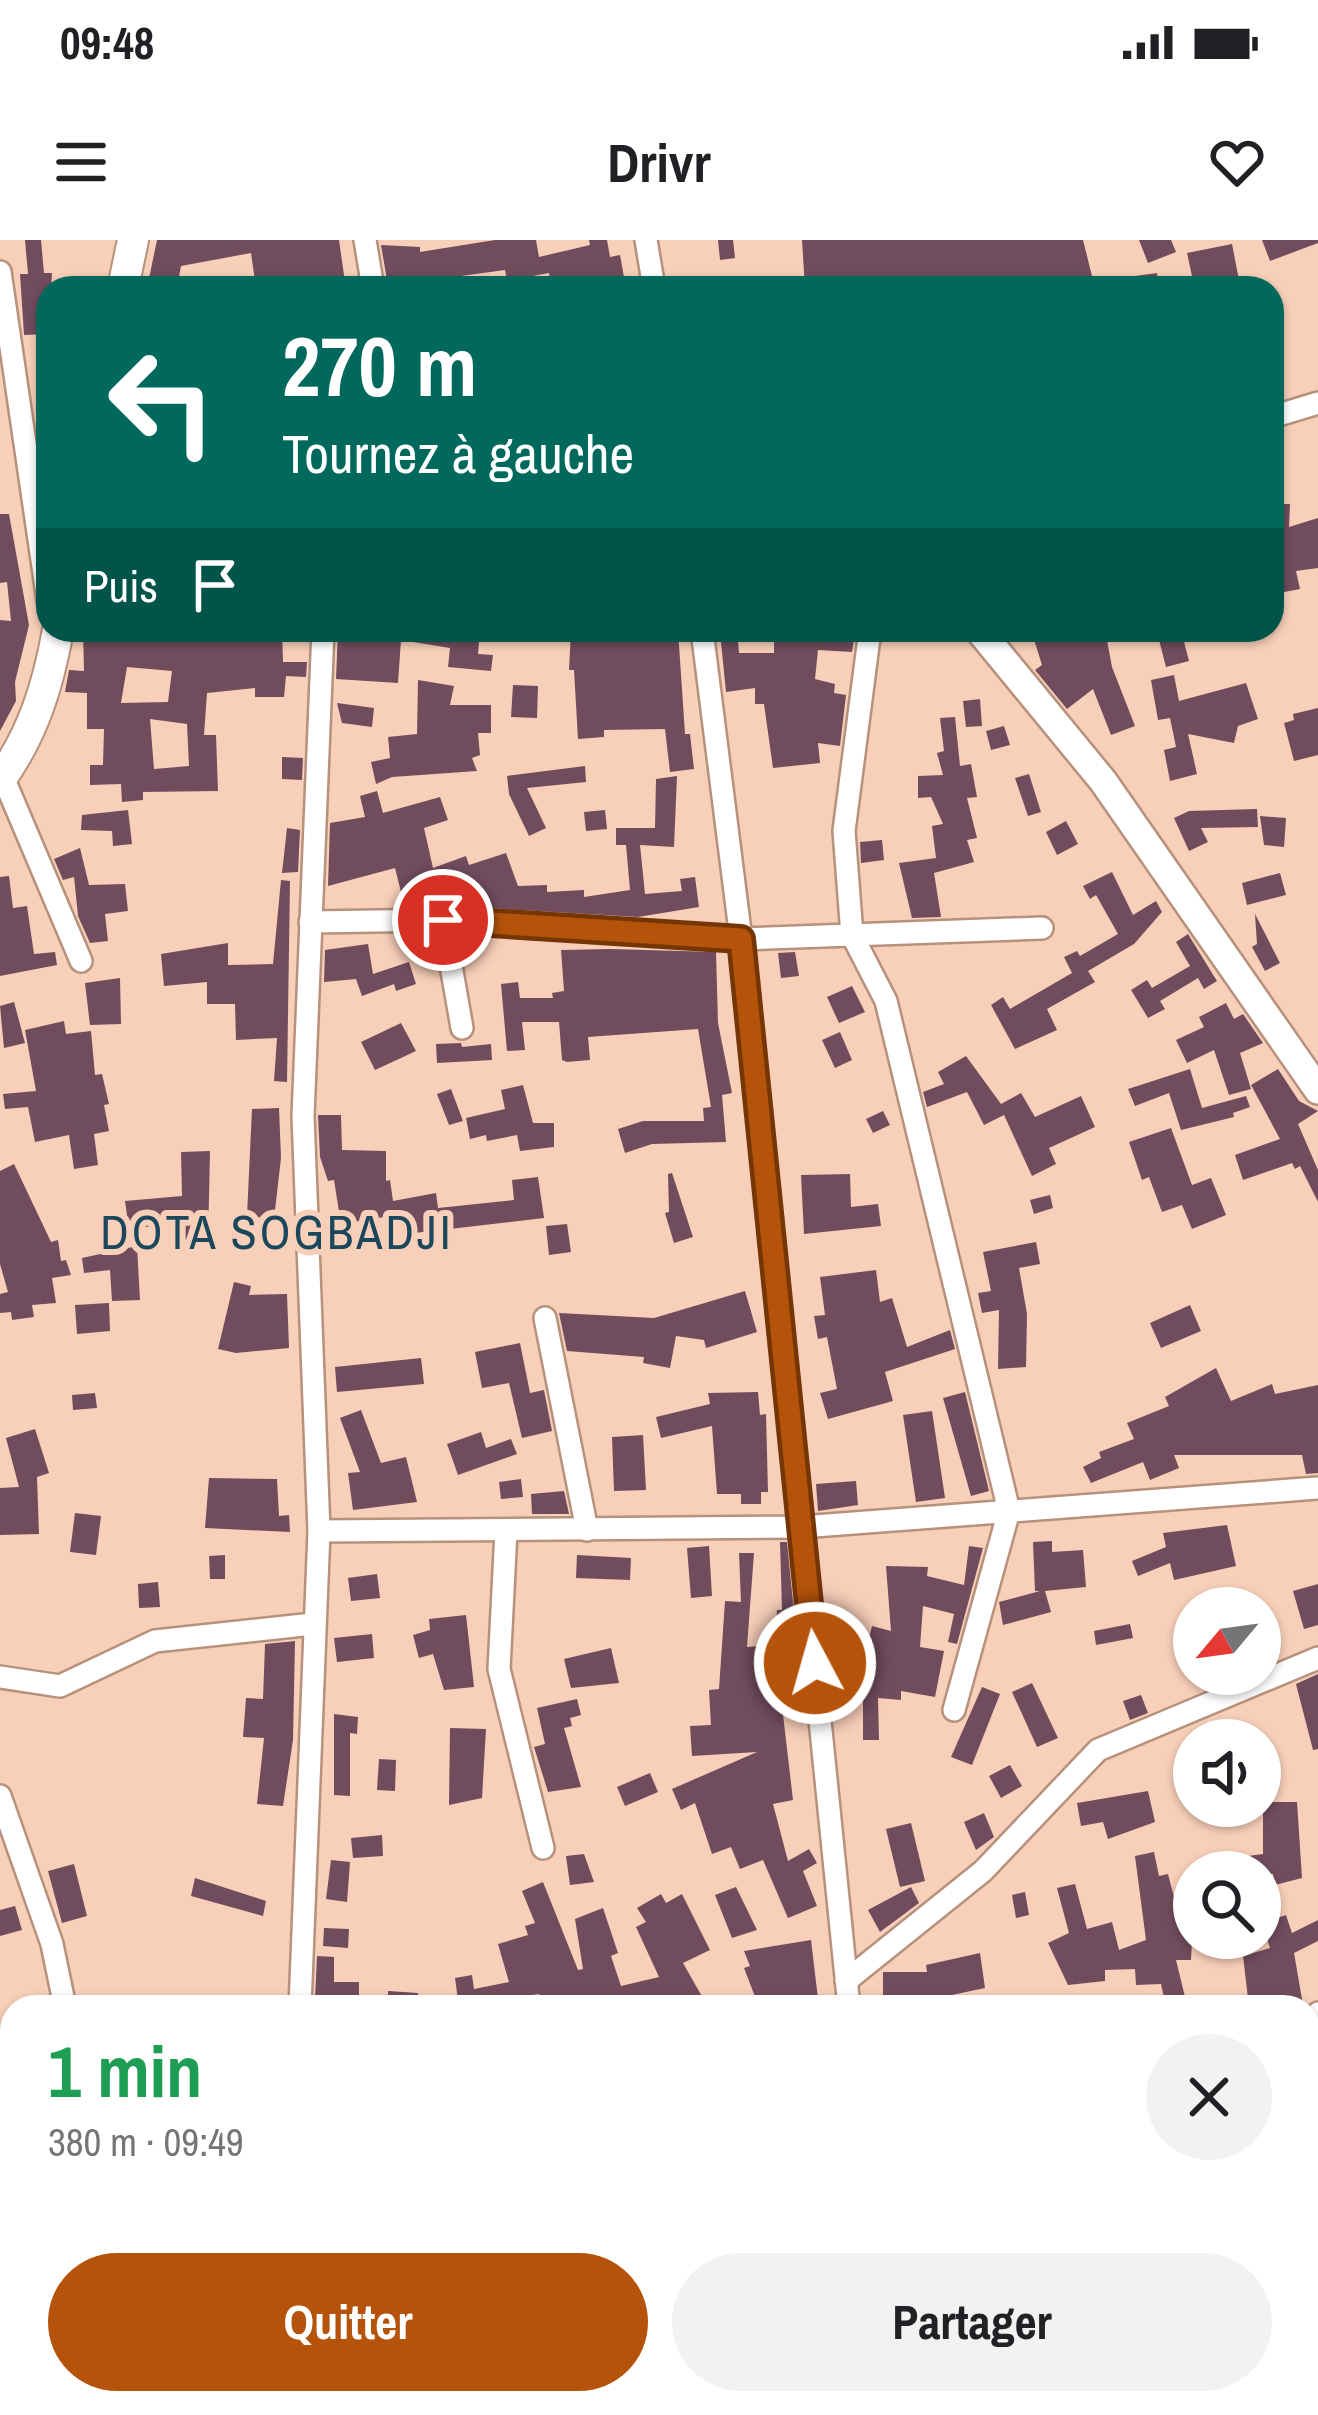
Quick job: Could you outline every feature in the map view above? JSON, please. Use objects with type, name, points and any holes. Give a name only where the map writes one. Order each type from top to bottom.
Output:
[{"type":"main road","points":[[126,276],[133,240]]},
{"type":"main road","points":[[1,779],[27,739],[53,642]]},
{"type":"street","points":[[365,240],[371,276]]},
{"type":"street","points":[[646,240],[652,276]]},
{"type":"street","points":[[0,272],[36,519]]},
{"type":"street","points":[[1284,415],[1316,411]]},
{"type":"street","points":[[300,1995],[320,1531],[305,1212],[310,922],[322,642]]},
{"type":"street","points":[[704,642],[741,939],[848,1995]]},
{"type":"street","points":[[868,642],[844,831],[852,935],[886,1001],[1009,1511],[955,1710]]},
{"type":"street","points":[[989,642],[1103,781],[1318,1090]]},
{"type":"street","points":[[1,779],[81,961]]},
{"type":"street","points":[[310,922],[443,920],[741,939],[1042,928]]},
{"type":"street","points":[[443,920],[462,1028]]},
{"type":"street","points":[[545,1318],[587,1530]]},
{"type":"street","points":[[320,1531],[801,1527],[1318,1488]]},
{"type":"street","points":[[506,1531],[499,1669],[542,1848]]},
{"type":"street","points":[[0,1676],[60,1685],[154,1641],[313,1624]]},
{"type":"street","points":[[847,1981],[982,1871],[1098,1750],[1318,1658]]},
{"type":"street","points":[[0,1796],[52,1944],[63,1995]]},
{"type":"building","points":[[25,240],[41,240],[44,273],[52,276],[36,276],[36,334],[24,335],[20,274],[28,274]]},
{"type":"building","points":[[157,240],[339,240],[344,276],[254,276],[251,253],[181,266],[179,276],[150,276]]},
{"type":"building","points":[[495,240],[536,240],[539,257],[590,245],[589,240],[607,240],[610,257],[620,255],[624,276],[506,276],[505,270],[461,276],[386,276],[381,245],[420,247],[420,252]]},
{"type":"building","points":[[718,240],[733,240],[735,258],[720,260]]},
{"type":"building","points":[[802,240],[1083,240],[1092,276],[804,276]]},
{"type":"building","points":[[1139,240],[1171,240],[1176,252],[1148,263]]},
{"type":"building","points":[[1262,240],[1318,240],[1318,243],[1270,261]]},
{"type":"building","points":[[1232,244],[1238,276],[1192,276],[1187,253]]},
{"type":"building","points":[[1284,504],[1290,504],[1289,527],[1318,518],[1318,568],[1296,571],[1300,589],[1284,592]]},
{"type":"building","points":[[0,514],[9,514],[29,625],[15,682],[16,701],[0,731],[0,620],[11,621],[7,582],[0,583]]},
{"type":"building","points":[[83,642],[282,642],[283,662],[307,662],[306,677],[286,676],[284,697],[255,697],[255,688],[207,693],[204,735],[216,735],[218,791],[143,792],[143,800],[122,802],[121,784],[90,785],[90,765],[103,765],[104,729],[87,729],[87,693],[65,692],[69,670],[84,671]],"holes":[[[127,667],[172,671],[168,702],[121,703]],[[150,719],[187,724],[189,766],[154,769]]]},
{"type":"building","points":[[338,642],[401,642],[398,683],[336,679]]},
{"type":"building","points":[[413,642],[479,642],[478,654],[493,655],[491,671],[448,667],[450,648]]},
{"type":"building","points":[[570,642],[679,642],[685,734],[690,734],[694,769],[670,772],[665,729],[604,730],[604,737],[578,739],[574,670],[569,670]]},
{"type":"building","points":[[721,642],[738,642],[739,653],[774,653],[774,642],[854,642],[852,652],[818,650],[815,679],[835,684],[834,693],[846,695],[840,746],[818,743],[820,763],[773,768],[764,704],[755,704],[755,688],[726,692]]},
{"type":"building","points":[[1035,642],[1107,642],[1135,726],[1111,735],[1093,689],[1067,709],[1035,670],[1042,665]]},
{"type":"building","points":[[1160,642],[1184,642],[1189,661],[1166,667]]},
{"type":"building","points":[[1174,675],[1179,701],[1246,683],[1258,719],[1238,726],[1234,743],[1188,734],[1197,774],[1170,781],[1164,750],[1176,747],[1170,718],[1158,720],[1151,680]]},
{"type":"building","points":[[418,680],[454,686],[450,705],[491,705],[491,733],[478,733],[480,755],[472,758],[477,771],[392,777],[376,784],[371,762],[390,758],[388,737],[417,734]]},
{"type":"building","points":[[513,685],[538,686],[537,718],[511,717]]},
{"type":"building","points":[[980,699],[982,726],[966,727],[963,701]]},
{"type":"building","points":[[337,703],[374,708],[372,727],[342,723]]},
{"type":"building","points":[[1318,708],[1318,755],[1294,761],[1284,723],[1294,720],[1293,714]]},
{"type":"building","points":[[955,717],[960,766],[971,764],[977,797],[967,798],[977,838],[967,840],[974,862],[934,873],[941,917],[912,918],[899,863],[936,858],[932,826],[943,824],[931,797],[918,798],[918,776],[943,775],[937,753],[944,751],[940,718]]},
{"type":"building","points":[[1004,726],[1010,745],[991,750],[986,731]]},
{"type":"building","points":[[282,757],[303,758],[302,780],[282,779]]},
{"type":"building","points":[[585,766],[586,782],[527,788],[546,828],[529,836],[509,794],[507,776]]},
{"type":"building","points":[[1029,774],[1041,812],[1028,816],[1015,778]]},
{"type":"building","points":[[677,776],[674,847],[640,845],[645,894],[682,891],[680,879],[695,877],[699,907],[638,917],[488,908],[488,901],[454,906],[447,886],[402,896],[395,868],[328,886],[330,823],[365,817],[360,796],[377,791],[383,813],[440,797],[448,820],[424,828],[433,868],[466,856],[469,865],[506,853],[518,886],[547,885],[547,892],[584,890],[584,897],[630,890],[626,845],[616,845],[616,828],[655,828],[656,779]]},
{"type":"building","points":[[1257,809],[1258,827],[1201,828],[1208,842],[1189,851],[1174,818],[1189,811]]},
{"type":"building","points":[[128,810],[132,844],[113,846],[112,831],[81,830],[82,815]]},
{"type":"building","points":[[605,810],[607,829],[586,831],[584,812]]},
{"type":"building","points":[[1260,816],[1286,818],[1284,847],[1264,845]]},
{"type":"building","points":[[1066,821],[1078,844],[1057,855],[1046,832]]},
{"type":"building","points":[[287,828],[300,830],[298,872],[282,873]]},
{"type":"building","points":[[882,840],[884,860],[861,863],[860,842]]},
{"type":"building","points":[[80,848],[89,885],[125,884],[128,911],[105,914],[108,941],[90,943],[78,916],[74,877],[63,880],[54,859]]},
{"type":"building","points":[[1112,872],[1133,915],[1156,901],[1162,912],[1134,944],[1088,971],[1095,982],[1047,1009],[1057,1030],[1015,1049],[991,1005],[1003,997],[1010,1009],[1072,973],[1064,957],[1077,951],[1080,956],[1118,934],[1096,895],[1090,899],[1083,886]]},
{"type":"building","points":[[1280,873],[1286,895],[1247,905],[1242,883]]},
{"type":"building","points":[[9,876],[13,908],[27,906],[34,954],[55,952],[57,965],[0,976],[0,877]]},
{"type":"building","points":[[281,880],[290,881],[287,1082],[274,1081],[277,1038],[236,1040],[235,1004],[207,1004],[207,982],[164,986],[161,954],[228,943],[228,965],[273,964]]},
{"type":"building","points":[[1255,914],[1280,963],[1265,971],[1252,947],[1257,944]]},
{"type":"building","points":[[1188,934],[1217,981],[1204,989],[1198,978],[1160,1001],[1165,1009],[1148,1018],[1131,990],[1147,980],[1152,988],[1190,966],[1176,942]]},
{"type":"building","points":[[368,944],[373,974],[409,962],[416,984],[396,991],[394,984],[362,996],[356,979],[324,982],[325,950]]},
{"type":"building","points":[[561,950],[716,952],[718,1023],[732,1093],[722,1095],[726,1142],[652,1144],[625,1153],[618,1129],[643,1121],[704,1121],[703,1108],[711,1107],[698,1029],[588,1037],[590,1060],[567,1062],[562,1060],[559,1022],[522,1022],[525,1050],[507,1051],[501,984],[518,982],[520,998],[553,998],[552,993],[564,991]]},
{"type":"building","points":[[795,952],[799,976],[781,978],[778,953]]},
{"type":"building","points":[[120,978],[121,1024],[90,1025],[85,983]]},
{"type":"building","points":[[852,986],[865,1012],[839,1023],[827,997]]},
{"type":"building","points":[[14,1002],[25,1043],[4,1048],[0,1006]]},
{"type":"building","points":[[1226,1003],[1234,1019],[1243,1014],[1263,1043],[1240,1053],[1251,1089],[1229,1095],[1214,1050],[1187,1063],[1176,1040],[1204,1027],[1199,1017]]},
{"type":"building","points":[[64,1021],[66,1034],[91,1031],[95,1075],[102,1074],[109,1104],[104,1105],[109,1131],[94,1134],[98,1165],[74,1169],[69,1135],[35,1142],[28,1107],[5,1109],[3,1094],[36,1091],[25,1030]]},
{"type":"building","points":[[401,1023],[416,1051],[375,1070],[361,1042]]},
{"type":"building","points":[[840,1032],[852,1060],[835,1068],[822,1040]]},
{"type":"building","points":[[461,1043],[462,1047],[491,1044],[492,1060],[437,1063],[436,1044]]},
{"type":"building","points":[[966,1056],[1001,1104],[1021,1093],[1035,1117],[1081,1096],[1095,1127],[1049,1148],[1056,1164],[1032,1176],[1004,1115],[984,1125],[967,1092],[927,1107],[923,1092],[944,1084],[938,1072]]},
{"type":"building","points":[[1190,1069],[1202,1108],[1246,1096],[1250,1107],[1233,1113],[1234,1117],[1181,1130],[1169,1093],[1135,1106],[1128,1089]]},
{"type":"building","points":[[1278,1069],[1299,1101],[1318,1111],[1298,1124],[1318,1170],[1318,1202],[1300,1166],[1295,1169],[1292,1163],[1243,1180],[1235,1155],[1280,1139],[1251,1085]]},
{"type":"building","points":[[523,1085],[533,1123],[554,1123],[554,1147],[520,1151],[517,1135],[470,1139],[466,1118],[505,1109],[501,1090]]},
{"type":"building","points":[[451,1089],[463,1121],[449,1125],[437,1094]]},
{"type":"building","points":[[279,1108],[281,1158],[274,1219],[247,1216],[252,1109]]},
{"type":"building","points":[[883,1111],[890,1125],[873,1133],[866,1119]]},
{"type":"building","points":[[318,1115],[341,1115],[342,1150],[386,1151],[386,1181],[390,1180],[393,1201],[436,1193],[438,1208],[514,1200],[512,1180],[538,1177],[544,1218],[406,1234],[403,1214],[341,1224],[334,1180],[328,1181],[320,1157]]},
{"type":"building","points":[[1171,1128],[1192,1185],[1211,1178],[1226,1215],[1192,1229],[1182,1205],[1162,1212],[1149,1177],[1142,1180],[1129,1142]]},
{"type":"building","points":[[210,1151],[208,1242],[174,1238],[175,1223],[129,1229],[125,1201],[182,1196],[181,1152]]},
{"type":"building","points":[[14,1164],[51,1242],[58,1240],[61,1261],[66,1260],[71,1275],[52,1278],[56,1303],[32,1305],[34,1317],[12,1320],[11,1312],[0,1313],[0,1294],[8,1292],[0,1264],[0,1171]]},
{"type":"building","points":[[672,1173],[693,1237],[674,1243],[665,1213],[669,1212],[668,1174]]},
{"type":"building","points":[[850,1174],[851,1207],[878,1204],[881,1226],[804,1234],[801,1175]]},
{"type":"building","points":[[1050,1195],[1053,1208],[1034,1214],[1030,1200]]},
{"type":"building","points":[[567,1224],[571,1252],[549,1255],[546,1226]]},
{"type":"building","points":[[1036,1242],[1040,1264],[1019,1268],[1027,1314],[1026,1367],[998,1369],[999,1310],[982,1313],[978,1293],[991,1291],[983,1252]]},
{"type":"building","points":[[137,1246],[140,1300],[112,1301],[110,1270],[84,1273],[82,1258]]},
{"type":"building","points":[[876,1270],[880,1302],[892,1298],[907,1347],[950,1330],[955,1349],[885,1372],[893,1401],[828,1419],[820,1393],[837,1389],[827,1337],[818,1339],[814,1316],[825,1315],[820,1277]]},
{"type":"building","points":[[234,1282],[251,1286],[249,1295],[287,1294],[289,1348],[236,1353],[218,1349]]},
{"type":"building","points":[[745,1291],[757,1332],[706,1348],[704,1340],[676,1336],[670,1368],[643,1363],[644,1357],[567,1351],[559,1313],[654,1318]]},
{"type":"building","points":[[109,1303],[110,1331],[77,1334],[75,1305]]},
{"type":"building","points":[[1190,1305],[1201,1331],[1161,1348],[1150,1323]]},
{"type":"building","points":[[520,1343],[530,1393],[544,1390],[552,1431],[522,1438],[509,1383],[482,1388],[475,1352]]},
{"type":"building","points":[[421,1358],[424,1384],[337,1392],[335,1367]]},
{"type":"building","points":[[1216,1368],[1231,1401],[1272,1384],[1275,1394],[1318,1385],[1318,1473],[1306,1474],[1302,1455],[1174,1455],[1179,1468],[1150,1480],[1143,1462],[1091,1483],[1083,1467],[1101,1458],[1099,1452],[1134,1439],[1127,1423],[1169,1406],[1165,1397]]},
{"type":"building","points":[[758,1392],[760,1415],[766,1414],[768,1492],[761,1492],[761,1504],[741,1504],[741,1494],[717,1494],[712,1426],[661,1438],[656,1417],[710,1404],[708,1393]]},
{"type":"building","points":[[965,1392],[989,1491],[971,1496],[943,1398]]},
{"type":"building","points":[[95,1393],[97,1408],[73,1410],[72,1395]]},
{"type":"building","points":[[361,1410],[381,1463],[406,1457],[417,1502],[353,1510],[348,1473],[360,1472],[340,1418]]},
{"type":"building","points":[[932,1411],[945,1498],[916,1502],[903,1415]]},
{"type":"building","points":[[35,1429],[49,1473],[37,1477],[39,1534],[0,1535],[0,1488],[19,1487],[6,1438]]},
{"type":"building","points":[[481,1432],[486,1448],[511,1439],[517,1454],[458,1475],[447,1444]]},
{"type":"building","points":[[643,1435],[646,1490],[614,1491],[612,1437]]},
{"type":"building","points":[[209,1478],[277,1479],[279,1516],[289,1515],[290,1532],[205,1528]]},
{"type":"building","points":[[521,1479],[523,1497],[501,1499],[499,1482]]},
{"type":"building","points":[[856,1481],[858,1505],[818,1511],[816,1484]]},
{"type":"building","points":[[564,1491],[569,1514],[532,1514],[531,1494]]},
{"type":"building","points":[[75,1513],[101,1516],[96,1555],[70,1552]]},
{"type":"building","points":[[1227,1525],[1236,1566],[1174,1580],[1170,1563],[1138,1576],[1132,1561],[1166,1547],[1163,1533]]},
{"type":"building","points":[[1052,1541],[1052,1552],[1083,1550],[1086,1587],[1045,1591],[1051,1612],[1003,1625],[999,1602],[1040,1591],[1035,1591],[1033,1542]]},
{"type":"building","points":[[780,1542],[787,1542],[801,1682],[786,1681],[787,1706],[782,1706],[793,1800],[773,1804],[788,1861],[809,1849],[817,1863],[803,1871],[817,1906],[788,1918],[763,1860],[740,1869],[731,1847],[712,1854],[695,1803],[681,1810],[672,1789],[757,1752],[692,1756],[690,1726],[711,1725],[709,1690],[719,1689],[725,1601],[741,1602],[739,1553],[754,1553],[747,1647],[775,1645],[777,1610],[782,1610]]},
{"type":"building","points":[[709,1546],[712,1596],[691,1598],[687,1548]]},
{"type":"building","points":[[969,1546],[983,1548],[957,1644],[948,1642],[954,1614],[923,1606],[920,1647],[944,1651],[935,1697],[901,1691],[901,1700],[878,1698],[879,1740],[863,1740],[863,1697],[851,1696],[853,1667],[858,1668],[861,1651],[866,1651],[872,1626],[891,1631],[886,1566],[928,1567],[927,1576],[964,1585]]},
{"type":"building","points":[[225,1555],[225,1579],[210,1579],[209,1556]]},
{"type":"building","points":[[577,1555],[631,1558],[630,1580],[576,1578]]},
{"type":"building","points":[[377,1574],[380,1598],[351,1601],[348,1578]]},
{"type":"building","points":[[158,1582],[160,1607],[139,1608],[138,1584]]},
{"type":"building","points":[[1318,1584],[1318,1625],[1304,1629],[1293,1591]]},
{"type":"building","points":[[466,1615],[474,1687],[444,1690],[433,1654],[419,1658],[413,1635],[430,1630],[429,1619]]},
{"type":"building","points":[[1130,1624],[1133,1638],[1096,1645],[1094,1631]]},
{"type":"building","points":[[372,1634],[374,1658],[337,1662],[334,1638]]},
{"type":"building","points":[[295,1641],[293,1740],[283,1806],[257,1804],[264,1738],[243,1737],[246,1698],[263,1699],[265,1644]]},
{"type":"building","points":[[611,1648],[619,1683],[571,1688],[564,1659]]},
{"type":"building","points":[[1318,1674],[1318,1749],[1313,1750],[1296,1684]]},
{"type":"building","points":[[1032,1683],[1058,1738],[1037,1747],[1012,1692]]},
{"type":"building","points":[[982,1687],[1000,1694],[972,1765],[951,1757]]},
{"type":"building","points":[[1141,1695],[1148,1713],[1130,1720],[1123,1701]]},
{"type":"building","points":[[577,1699],[581,1715],[570,1718],[572,1726],[564,1728],[581,1787],[548,1792],[534,1747],[545,1744],[537,1708]]},
{"type":"building","points":[[334,1714],[358,1717],[357,1734],[350,1733],[350,1796],[334,1795]]},
{"type":"building","points":[[450,1728],[486,1729],[482,1798],[449,1805]]},
{"type":"building","points":[[379,1759],[396,1760],[395,1791],[377,1790]]},
{"type":"building","points":[[1010,1765],[1022,1786],[1001,1798],[989,1776]]},
{"type":"building","points":[[650,1773],[658,1792],[625,1806],[617,1787]]},
{"type":"building","points":[[1148,1791],[1155,1822],[1108,1839],[1103,1822],[1081,1826],[1077,1803]]},
{"type":"building","points":[[1281,1802],[1297,1802],[1302,1878],[1281,1883],[1281,1851],[1263,1851],[1263,1827],[1281,1827]]},
{"type":"building","points":[[984,1813],[994,1837],[976,1850],[964,1822]]},
{"type":"building","points":[[911,1823],[925,1881],[900,1887],[886,1829]]},
{"type":"building","points":[[382,1835],[383,1856],[353,1858],[351,1838]]},
{"type":"building","points":[[1154,1852],[1159,1876],[1168,1874],[1173,1893],[1173,1959],[1191,1959],[1176,1960],[1185,1995],[1163,1995],[1161,1984],[1136,1985],[1135,1969],[1105,1970],[1105,1981],[1068,1985],[1048,1943],[1069,1933],[1057,1888],[1075,1884],[1087,1929],[1112,1922],[1119,1950],[1146,1940],[1135,1856]]},
{"type":"building","points":[[584,1854],[594,1882],[570,1885],[566,1856]]},
{"type":"building","points":[[331,1860],[350,1862],[347,1902],[326,1899]]},
{"type":"building","points":[[74,1864],[87,1916],[62,1923],[48,1871]]},
{"type":"building","points":[[195,1878],[266,1901],[263,1916],[191,1896]]},
{"type":"building","points":[[543,1882],[578,1970],[583,1969],[575,1919],[603,1908],[618,1953],[611,1956],[621,1986],[659,1977],[636,1927],[646,1922],[637,1908],[661,1894],[666,1903],[682,1894],[710,1950],[683,1963],[701,1995],[457,1995],[455,1978],[472,1975],[474,1989],[509,1982],[498,1944],[528,1935],[525,1926],[535,1923],[522,1891]]},
{"type":"building","points":[[736,1887],[757,1930],[732,1938],[715,1895]]},
{"type":"building","points":[[911,1887],[919,1903],[880,1932],[868,1910]]},
{"type":"building","points":[[1025,1892],[1029,1915],[1016,1918],[1012,1895]]},
{"type":"building","points":[[15,1906],[22,1930],[0,1936],[0,1910]]},
{"type":"building","points":[[1286,1915],[1292,1933],[1318,1920],[1318,1941],[1294,1953],[1301,1995],[1248,1995],[1243,1959],[1281,1959],[1281,1917]]},
{"type":"building","points":[[324,1928],[349,1929],[348,1948],[323,1946]]},
{"type":"building","points":[[811,1940],[818,1995],[754,1995],[744,1968],[750,1966],[744,1951]]},
{"type":"building","points":[[980,1953],[985,1988],[952,1995],[883,1995],[883,1972],[927,1972],[926,1965]]},
{"type":"building","points":[[317,1956],[334,1957],[334,1982],[359,1982],[359,1995],[315,1995]]},
{"type":"district","name":"DOTA SOGBADJI","points":[[277,1232]]},
{"type":"route","points":[[443,920],[741,939],[815,1663]]}]
